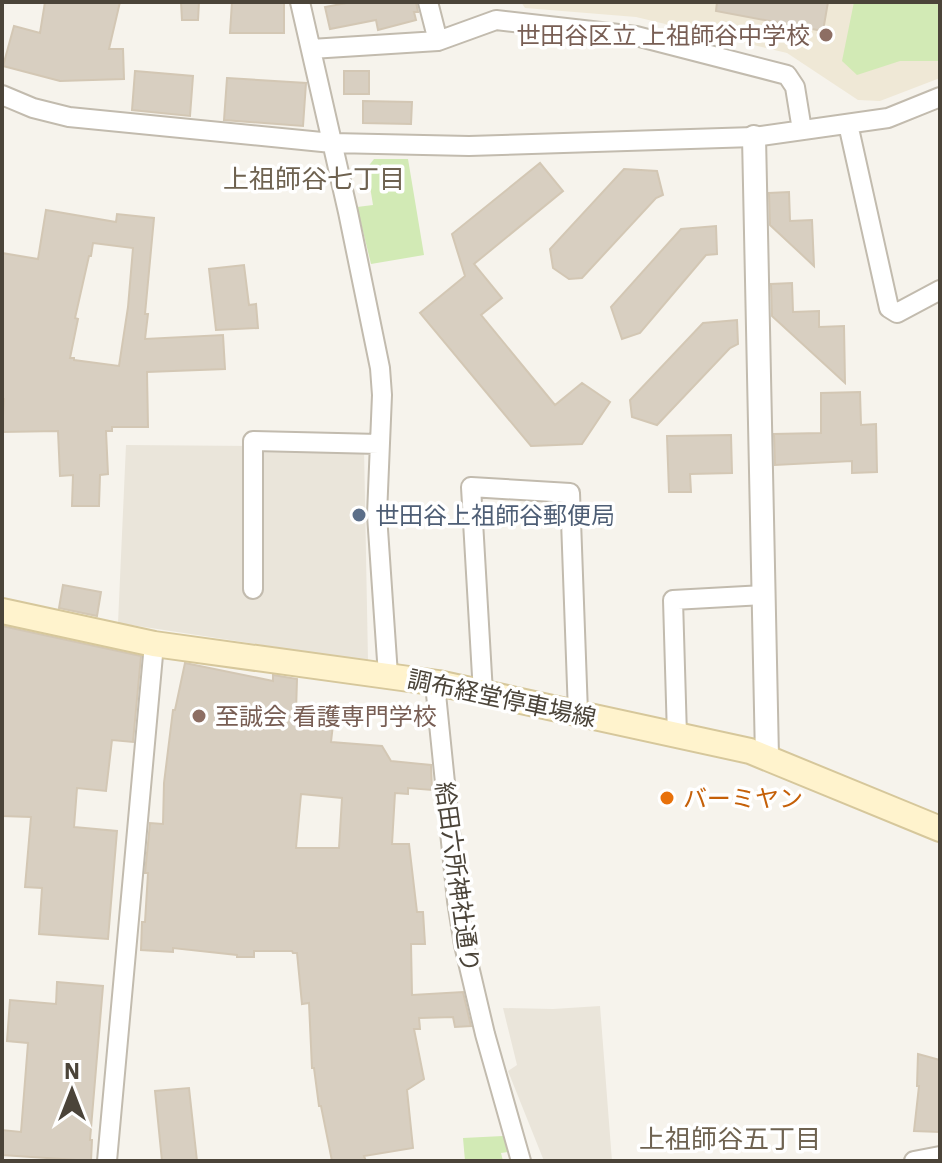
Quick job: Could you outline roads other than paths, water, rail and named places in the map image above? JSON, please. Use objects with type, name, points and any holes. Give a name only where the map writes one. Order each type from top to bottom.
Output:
[{"type":"main road","name":"調布経堂停車場線","points":[[2,611],[154,644],[438,683],[750,751],[940,829]]},
{"type":"street","points":[[300,2],[380,368],[382,395],[377,515],[388,675]]},
{"type":"street","points":[[428,2],[438,41]]},
{"type":"street","points":[[311,49],[438,41],[496,11],[636,36],[787,75],[795,87],[802,130]]},
{"type":"street","points":[[2,95],[33,108],[69,117],[332,143],[469,146],[754,137],[888,118],[940,97]]},
{"type":"street","points":[[848,124],[889,308],[897,313],[940,290]]},
{"type":"street","points":[[754,137],[767,757]]},
{"type":"street","points":[[253,589],[253,441],[379,444]]},
{"type":"street","points":[[483,693],[471,487],[570,493],[578,713]]},
{"type":"street","points":[[677,736],[673,600],[764,595]]},
{"type":"street","points":[[107,1161],[154,644]]},
{"type":"street","name":"給田六所神社通り","points":[[438,683],[436,694],[464,945],[485,1034],[521,1161]]},
{"type":"street","points":[[914,1161],[940,1156]]},
{"type":"place","name":"世田谷区立 上祖師谷中学校","points":[[826,35]]},
{"type":"place","name":"世田谷上祖師谷郵便局","points":[[359,515]]},
{"type":"place","name":"至誠会 看護専門学校","points":[[199,716]]},
{"type":"place","name":"バーミヤン","points":[[667,798]]},
{"type":"district","name":"上祖師谷七丁目","points":[[314,178]]},
{"type":"district","name":"上祖師谷五丁目","points":[[730,1138]]}]
